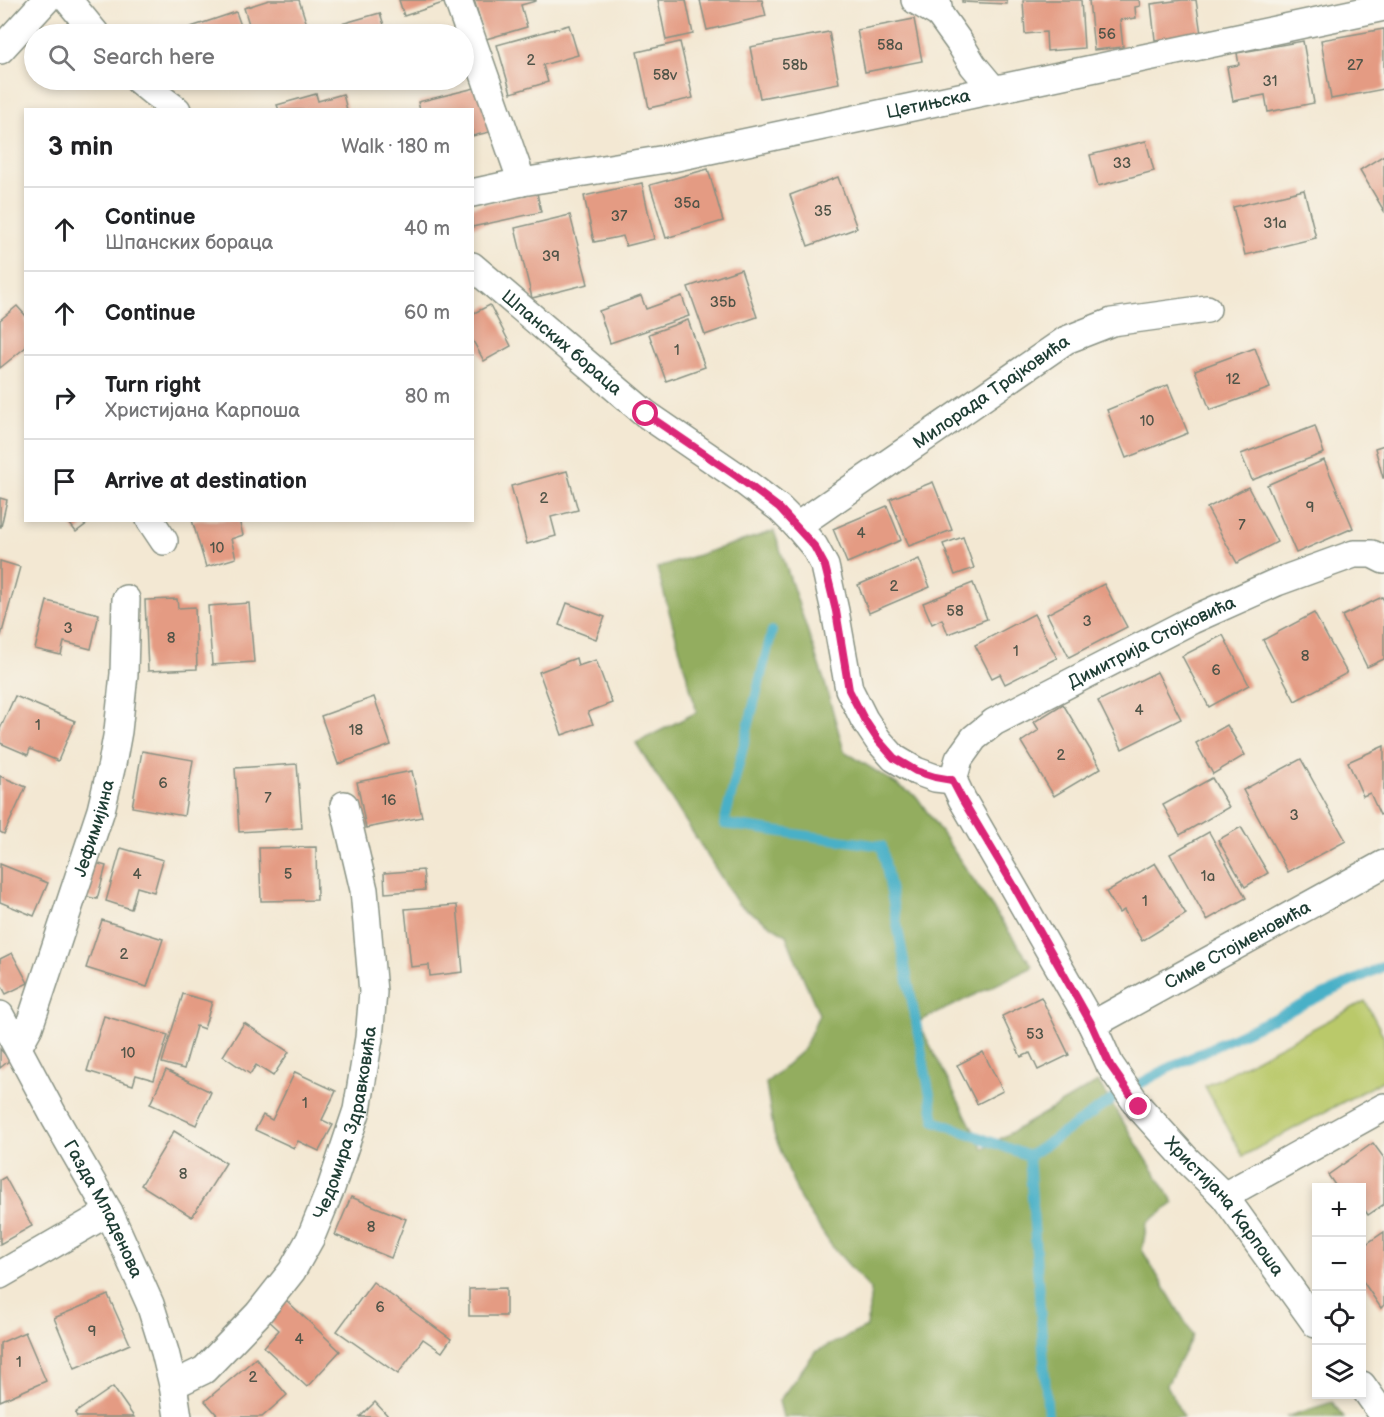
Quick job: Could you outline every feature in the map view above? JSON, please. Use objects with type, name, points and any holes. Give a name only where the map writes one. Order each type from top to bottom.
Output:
[{"type":"street","points":[[0,50],[46,0]]},
{"type":"street","points":[[68,0],[88,24]]},
{"type":"street","points":[[458,0],[466,24]]},
{"type":"street","points":[[915,0],[938,7],[973,64],[993,89]]},
{"type":"street","name":"Цетињска","points":[[474,193],[522,182],[672,158],[1384,7]]},
{"type":"street","points":[[474,46],[522,182]]},
{"type":"street","points":[[150,90],[174,108]]},
{"type":"street","name":"Шпанских бораца","points":[[474,268],[646,414],[738,477],[779,508],[797,526],[814,546],[825,566],[836,611],[849,690],[864,719],[894,758],[916,771],[952,780]]},
{"type":"street","name":"Милорада Трајковића","points":[[797,526],[1066,340],[1112,322],[1207,309]]},
{"type":"street","name":"Димитрија Стојковића","points":[[952,780],[959,759],[974,738],[994,722],[1171,631],[1277,582],[1354,554],[1372,554],[1384,560]]},
{"type":"street","name":"Јефимијина","points":[[18,1047],[29,1027],[101,810],[118,731],[124,674],[126,599]]},
{"type":"street","name":"Христијана Карпоша","points":[[952,780],[1092,1025],[1110,1065],[1139,1107],[1188,1161],[1224,1196],[1312,1316]]},
{"type":"street","name":"Чедомира Здравковића","points":[[173,1385],[204,1370],[258,1314],[292,1271],[310,1239],[331,1188],[357,1110],[374,992],[364,890],[344,805]]},
{"type":"street","name":"Симе Стојменовића","points":[[1092,1025],[1384,864]]},
{"type":"street","name":"Газда Младенова","points":[[0,1015],[56,1119],[110,1212],[150,1304],[165,1352],[178,1417]]},
{"type":"street","points":[[1224,1196],[1384,1107]]},
{"type":"street","points":[[0,1275],[110,1212]]},
{"type":"street","points":[[1366,1391],[1384,1416]]},
{"type":"green space","points":[[774,531],[824,680],[844,751],[917,797],[1033,967],[918,1022],[983,1149],[1098,1082],[1174,1203],[1147,1223],[1142,1250],[1193,1335],[1167,1385],[1183,1417],[783,1417],[779,1401],[815,1352],[867,1327],[871,1290],[831,1245],[800,1199],[774,1134],[766,1083],[804,1049],[819,1014],[786,935],[738,904],[636,743],[697,712],[657,568]]},
{"type":"green space","points":[[1365,1001],[1384,1037],[1384,1080],[1243,1156],[1205,1086]]},
{"type":"green space","points":[[1332,1402],[1344,1417],[1286,1417]]},
{"type":"building","points":[[269,0],[299,0],[307,24],[249,24],[244,8]]},
{"type":"building","points":[[399,0],[452,0],[404,16]]},
{"type":"building","points":[[474,0],[536,1],[521,5],[527,27],[486,39]]},
{"type":"building","points":[[658,0],[686,0],[693,34],[666,40]]},
{"type":"building","points":[[700,0],[762,0],[766,16],[707,30]]},
{"type":"building","points":[[962,0],[1007,0],[1007,4],[962,2]]},
{"type":"building","points":[[1023,0],[1081,0],[1084,48],[1047,51],[1046,32],[1025,34]]},
{"type":"building","points":[[1089,0],[1139,0],[1140,6],[1135,7],[1136,18],[1120,20],[1123,47],[1094,50]]},
{"type":"building","points":[[1196,0],[1201,34],[1155,40],[1151,4]]},
{"type":"building","points":[[236,12],[240,24],[200,24]]},
{"type":"building","points":[[380,13],[384,24],[341,24]]},
{"type":"building","points":[[914,19],[922,61],[865,72],[857,30]]},
{"type":"building","points":[[569,25],[578,55],[543,65],[548,82],[511,93],[497,45]]},
{"type":"building","points":[[1384,29],[1384,89],[1331,99],[1321,40]]},
{"type":"building","points":[[829,32],[839,83],[760,98],[750,47]]},
{"type":"building","points":[[1303,41],[1314,103],[1268,112],[1265,95],[1233,101],[1227,67],[1239,65],[1237,53]]},
{"type":"building","points":[[680,42],[693,98],[649,108],[637,52]]},
{"type":"building","points":[[479,87],[490,132],[474,136],[474,108],[420,108],[418,102]]},
{"type":"building","points":[[316,94],[318,101],[343,94],[346,108],[278,108],[277,105]]},
{"type":"building","points":[[1146,141],[1154,171],[1098,186],[1090,155]]},
{"type":"building","points":[[1384,155],[1384,211],[1360,170]]},
{"type":"building","points":[[708,169],[723,221],[666,238],[650,185]]},
{"type":"building","points":[[838,177],[857,228],[808,246],[790,195]]},
{"type":"building","points":[[642,183],[654,239],[626,246],[623,236],[594,242],[584,196]]},
{"type":"building","points":[[1304,190],[1316,238],[1245,255],[1233,207]]},
{"type":"building","points":[[537,193],[541,212],[474,227],[474,207]]},
{"type":"building","points":[[570,215],[588,284],[532,298],[515,228]]},
{"type":"building","points":[[741,269],[757,317],[705,335],[688,287]]},
{"type":"building","points":[[641,296],[646,309],[682,296],[689,316],[610,343],[599,311]]},
{"type":"building","points":[[490,305],[511,346],[484,361],[474,343],[474,313]]},
{"type":"building","points":[[17,306],[24,314],[24,349],[0,368],[0,320]]},
{"type":"building","points":[[688,320],[705,367],[666,381],[649,334]]},
{"type":"building","points":[[1255,348],[1270,388],[1210,410],[1195,370]]},
{"type":"building","points":[[1168,385],[1188,433],[1126,458],[1107,410]]},
{"type":"building","points":[[1315,426],[1324,453],[1252,480],[1241,454]]},
{"type":"building","points":[[1384,445],[1384,478],[1383,478],[1375,448]]},
{"type":"building","points":[[1324,460],[1353,528],[1296,553],[1267,485]]},
{"type":"building","points":[[567,471],[578,510],[551,517],[556,536],[527,544],[511,486]]},
{"type":"building","points":[[933,482],[952,530],[909,546],[890,499]]},
{"type":"building","points":[[1248,487],[1277,542],[1237,563],[1207,508]]},
{"type":"building","points":[[0,498],[7,500],[1,527],[0,527]]},
{"type":"building","points":[[887,506],[901,540],[847,563],[833,529]]},
{"type":"building","points":[[68,522],[89,522],[76,532]]},
{"type":"building","points":[[193,522],[240,522],[243,535],[231,539],[236,558],[206,567]]},
{"type":"building","points":[[963,537],[974,568],[955,575],[943,544]]},
{"type":"building","points":[[919,559],[930,587],[869,613],[858,585]]},
{"type":"building","points":[[0,561],[20,567],[1,636],[0,636]]},
{"type":"building","points":[[973,583],[987,619],[948,634],[942,619],[932,624],[923,603]]},
{"type":"building","points":[[1104,584],[1127,627],[1069,657],[1047,614]]},
{"type":"building","points":[[1382,597],[1384,600],[1384,659],[1367,667],[1342,616]]},
{"type":"building","points":[[177,599],[178,608],[195,607],[197,669],[148,671],[145,600]]},
{"type":"building","points":[[47,601],[99,614],[91,649],[64,642],[61,655],[35,649]]},
{"type":"building","points":[[249,603],[254,662],[212,665],[208,606]]},
{"type":"building","points":[[567,603],[605,617],[596,639],[559,625]]},
{"type":"building","points":[[1314,613],[1347,673],[1295,701],[1263,640]]},
{"type":"building","points":[[1034,614],[1057,658],[1005,684],[1000,674],[992,678],[975,645]]},
{"type":"building","points":[[1223,635],[1249,685],[1209,707],[1182,656]]},
{"type":"building","points":[[576,658],[578,666],[596,660],[612,703],[588,712],[593,724],[562,735],[539,672]]},
{"type":"building","points":[[1157,672],[1181,719],[1122,749],[1098,701]]},
{"type":"building","points":[[15,696],[75,721],[58,761],[30,749],[28,755],[0,743],[0,729]]},
{"type":"building","points":[[374,697],[391,745],[338,764],[321,716]]},
{"type":"building","points":[[1063,704],[1101,768],[1054,796],[1021,742],[1039,730],[1034,722]]},
{"type":"building","points":[[1227,725],[1245,755],[1213,774],[1196,743]]},
{"type":"building","points":[[1384,746],[1384,813],[1380,815],[1370,793],[1363,796],[1348,762]]},
{"type":"building","points":[[142,751],[193,760],[184,816],[132,807]]},
{"type":"building","points":[[1301,759],[1346,841],[1288,872],[1243,790]]},
{"type":"building","points":[[297,764],[302,828],[239,832],[235,768]]},
{"type":"building","points":[[412,771],[422,817],[366,828],[357,782]]},
{"type":"building","points":[[0,776],[26,787],[4,834],[0,832]]},
{"type":"building","points":[[1212,778],[1229,807],[1180,835],[1163,805]]},
{"type":"building","points":[[1241,827],[1268,873],[1245,887],[1218,840]]},
{"type":"building","points":[[1209,832],[1246,898],[1207,920],[1170,854]]},
{"type":"building","points":[[316,847],[317,900],[261,901],[259,848]]},
{"type":"building","points":[[121,848],[163,860],[154,892],[137,887],[131,909],[106,901]]},
{"type":"building","points":[[89,861],[106,866],[97,899],[80,895]]},
{"type":"building","points":[[1155,863],[1186,914],[1142,941],[1124,910],[1119,913],[1106,892]]},
{"type":"building","points":[[0,864],[48,883],[34,916],[0,902]]},
{"type":"building","points":[[423,870],[425,890],[385,893],[384,873]]},
{"type":"building","points":[[457,905],[463,972],[430,976],[429,965],[411,967],[405,909]]},
{"type":"building","points":[[102,920],[163,939],[147,987],[86,968]]},
{"type":"building","points":[[12,953],[28,983],[6,994],[0,983],[0,959]]},
{"type":"building","points":[[183,994],[212,1002],[204,1029],[196,1026],[184,1069],[162,1063]]},
{"type":"building","points":[[1041,997],[1069,1055],[1038,1070],[1030,1053],[1021,1057],[1002,1016]]},
{"type":"building","points":[[104,1016],[168,1035],[154,1080],[136,1075],[133,1085],[87,1071]]},
{"type":"building","points":[[244,1023],[289,1052],[273,1076],[256,1065],[250,1074],[223,1056]]},
{"type":"building","points":[[0,1049],[10,1060],[0,1068]]},
{"type":"building","points":[[983,1052],[1003,1091],[977,1104],[957,1065]]},
{"type":"building","points":[[166,1070],[211,1092],[196,1125],[150,1104]]},
{"type":"building","points":[[295,1072],[336,1091],[322,1120],[333,1125],[319,1151],[298,1141],[294,1148],[255,1130],[263,1115],[272,1120]]},
{"type":"building","points":[[174,1131],[226,1163],[192,1217],[141,1185]]},
{"type":"building","points":[[1373,1143],[1384,1158],[1384,1204],[1368,1215],[1366,1212],[1366,1183],[1334,1183],[1328,1175]]},
{"type":"building","points":[[5,1177],[32,1226],[0,1244],[0,1180]]},
{"type":"building","points":[[351,1197],[406,1219],[391,1258],[335,1235]]},
{"type":"building","points":[[1384,1232],[1384,1305],[1381,1308],[1366,1286],[1366,1244]]},
{"type":"building","points":[[373,1282],[451,1339],[442,1352],[423,1339],[398,1374],[337,1331]]},
{"type":"building","points":[[506,1288],[506,1316],[469,1316],[469,1289]]},
{"type":"building","points":[[108,1295],[130,1344],[75,1368],[54,1318]]},
{"type":"building","points":[[285,1299],[340,1351],[307,1387],[264,1347],[279,1330],[267,1319]]},
{"type":"building","points":[[25,1332],[46,1381],[0,1401],[0,1343]]},
{"type":"building","points":[[256,1358],[287,1395],[262,1417],[219,1417],[205,1401]]},
{"type":"building","points":[[113,1387],[134,1417],[77,1417],[75,1413]]},
{"type":"building","points":[[375,1402],[389,1417],[360,1417]]},
{"type":"waterway","points":[[772,631],[724,824],[882,846],[935,1121],[1029,1156],[1048,1417]]},
{"type":"waterway","points":[[1029,1156],[1119,1095],[1167,1069],[1384,966]]},
{"type":"route","points":[[646,414],[779,508],[814,546],[825,566],[836,611],[849,690],[864,719],[894,758],[916,771],[952,780],[1092,1025],[1110,1065],[1139,1107]]}]
